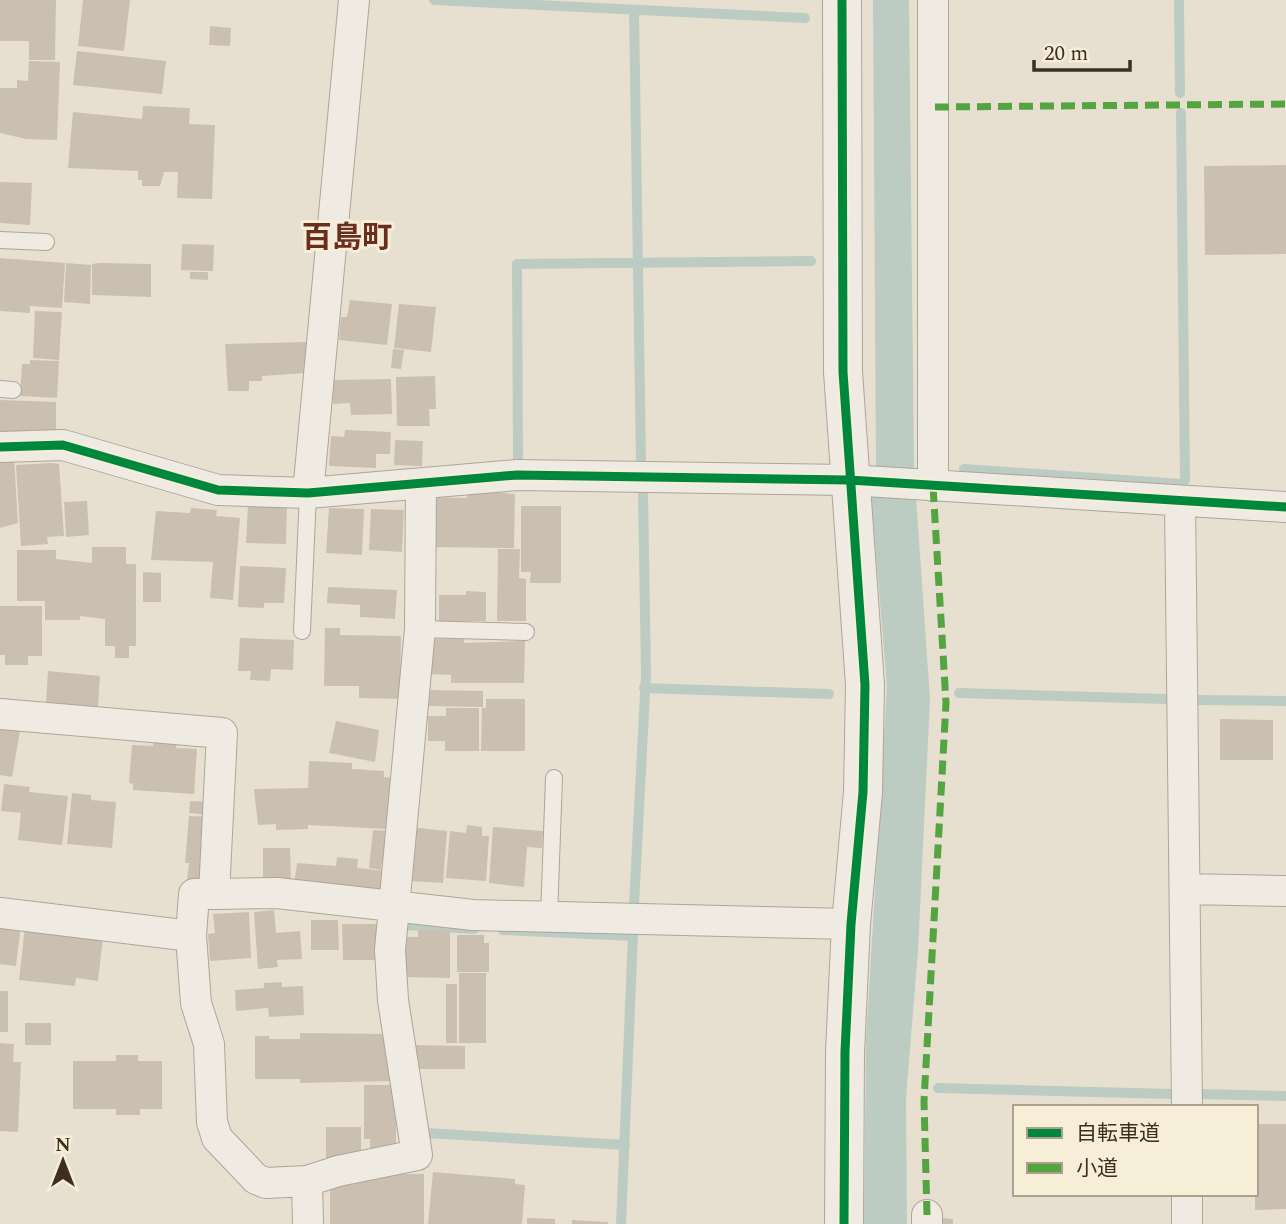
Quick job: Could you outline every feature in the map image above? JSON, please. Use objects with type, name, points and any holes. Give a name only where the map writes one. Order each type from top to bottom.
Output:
[{"type":"street","points":[[308,493],[354,0]]},
{"type":"street","points":[[842,0],[843,372],[858,481],[865,685],[863,792],[851,924],[845,1052],[844,1224]]},
{"type":"street","points":[[928,485],[933,0]]},
{"type":"street","points":[[0,447],[63,445],[218,490],[308,493],[517,475],[858,481],[1286,507]]},
{"type":"street","points":[[421,485],[420,629],[393,907],[390,950],[393,1000],[417,1155],[338,1171],[307,1181],[266,1183],[256,1179],[217,1138],[212,1122],[209,1044],[196,1003],[191,936],[194,894],[277,893],[393,907],[473,915],[851,924]]},
{"type":"street","points":[[1180,501],[1187,1105]]},
{"type":"street","points":[[0,714],[222,733],[214,894]]},
{"type":"street","points":[[1186,889],[1286,891]]},
{"type":"street","points":[[0,913],[191,936]]},
{"type":"street","points":[[307,1181],[308,1224]]},
{"type":"street","points":[[1187,1196],[1187,1224]]},
{"type":"lane","points":[[0,240],[46,242]]},
{"type":"lane","points":[[302,631],[308,493]]},
{"type":"lane","points":[[420,629],[526,632]]},
{"type":"lane","points":[[549,917],[554,778]]},
{"type":"shaded area","points":[[873,0],[909,0],[914,468],[930,699],[918,951],[906,1098],[907,1224],[864,1224],[866,1041],[887,686],[871,495],[876,467]]},
{"type":"building","points":[[0,0],[56,0],[55,60],[29,60],[29,41],[0,41]]},
{"type":"building","points":[[83,0],[130,0],[124,51],[78,46]]},
{"type":"building","points":[[210,26],[231,28],[230,46],[209,45]]},
{"type":"building","points":[[77,51],[166,61],[162,94],[73,85]]},
{"type":"building","points":[[29,61],[60,62],[57,140],[26,139],[0,133],[0,88],[17,88],[17,80],[28,81]]},
{"type":"building","points":[[143,106],[190,108],[189,124],[215,125],[212,199],[177,198],[178,172],[164,172],[160,186],[142,186],[142,180],[138,180],[138,171],[68,168],[73,112],[142,119]]},
{"type":"building","points":[[1286,165],[1286,254],[1205,255],[1204,166]]},
{"type":"building","points":[[0,182],[32,183],[30,225],[0,223]]},
{"type":"building","points":[[182,244],[214,245],[213,271],[181,270]]},
{"type":"building","points":[[0,258],[65,263],[62,308],[30,306],[30,313],[0,311]]},
{"type":"building","points":[[66,263],[91,265],[90,304],[64,302]]},
{"type":"building","points":[[92,264],[151,264],[151,297],[92,295]]},
{"type":"building","points":[[190,272],[208,272],[208,280],[190,279]]},
{"type":"building","points":[[350,300],[392,304],[387,345],[339,340],[341,317],[347,317]]},
{"type":"building","points":[[399,304],[436,307],[431,352],[394,348]]},
{"type":"building","points":[[35,311],[62,312],[59,360],[33,358]]},
{"type":"building","points":[[307,342],[307,373],[262,376],[262,381],[249,381],[249,391],[228,391],[225,344]]},
{"type":"building","points":[[393,349],[404,350],[401,369],[391,368]]},
{"type":"building","points":[[30,360],[59,361],[57,398],[20,396],[22,364],[30,364]]},
{"type":"building","points":[[435,376],[436,409],[429,409],[430,426],[397,426],[396,377]]},
{"type":"building","points":[[391,379],[392,414],[351,415],[350,403],[333,404],[332,380]]},
{"type":"building","points":[[0,400],[56,402],[56,434],[0,434]]},
{"type":"building","points":[[345,430],[391,432],[390,454],[376,454],[376,468],[329,466],[331,436],[344,437]]},
{"type":"building","points":[[395,440],[423,441],[422,466],[394,465]]},
{"type":"building","points":[[14,457],[18,523],[0,528],[0,458]]},
{"type":"building","points":[[59,464],[64,536],[47,537],[48,544],[21,546],[16,465]]},
{"type":"building","points":[[467,490],[515,494],[514,548],[430,547],[430,497],[467,498]]},
{"type":"building","points":[[87,501],[89,535],[66,537],[64,502]]},
{"type":"building","points":[[248,505],[287,506],[286,544],[246,543]]},
{"type":"building","points":[[521,506],[561,506],[561,583],[530,583],[531,572],[521,572]]},
{"type":"building","points":[[191,508],[217,510],[216,516],[240,518],[233,600],[210,598],[213,562],[151,560],[156,511],[190,513]]},
{"type":"building","points":[[329,508],[364,509],[362,555],[326,553]]},
{"type":"building","points":[[371,509],[404,510],[402,552],[369,550]]},
{"type":"building","points":[[92,547],[126,547],[126,564],[136,564],[136,646],[129,646],[129,658],[115,658],[115,646],[105,646],[105,619],[80,616],[80,620],[45,620],[45,601],[17,601],[17,550],[56,550],[56,559],[92,563]]},
{"type":"building","points":[[498,549],[520,549],[519,578],[526,579],[526,621],[497,621]]},
{"type":"building","points":[[240,566],[286,568],[284,603],[264,603],[264,608],[238,607]]},
{"type":"building","points":[[143,572],[161,573],[161,602],[143,602]]},
{"type":"building","points":[[328,587],[397,590],[395,619],[360,617],[360,605],[327,603]]},
{"type":"building","points":[[466,591],[486,592],[486,621],[439,621],[439,595],[466,595]]},
{"type":"building","points":[[0,606],[42,606],[42,656],[28,656],[28,665],[5,665],[5,655],[0,655]]},
{"type":"building","points":[[325,628],[340,628],[340,635],[401,636],[400,699],[359,698],[359,686],[324,686]]},
{"type":"building","points":[[240,638],[294,640],[293,670],[271,669],[270,681],[250,680],[251,671],[238,671]]},
{"type":"building","points":[[431,639],[464,639],[464,643],[525,641],[524,683],[451,683],[451,675],[428,674]]},
{"type":"building","points":[[48,671],[100,676],[98,706],[91,706],[91,710],[50,707],[51,702],[46,702]]},
{"type":"building","points":[[425,690],[483,691],[483,707],[425,706]]},
{"type":"building","points":[[486,699],[525,699],[525,751],[481,751],[482,708],[486,708]]},
{"type":"building","points":[[446,708],[479,708],[479,751],[445,751],[445,741],[428,741],[428,716],[446,716]]},
{"type":"building","points":[[0,719],[21,725],[12,777],[0,775]]},
{"type":"building","points":[[1220,719],[1273,720],[1273,760],[1220,760]]},
{"type":"building","points":[[336,721],[379,730],[375,762],[329,753]]},
{"type":"building","points":[[154,739],[177,740],[176,748],[197,749],[194,794],[133,790],[133,784],[129,783],[132,745],[153,746]]},
{"type":"building","points":[[309,761],[352,763],[352,769],[384,771],[384,777],[396,778],[388,829],[308,825],[308,829],[276,830],[276,824],[258,825],[254,789],[308,788]]},
{"type":"building","points":[[4,784],[30,787],[29,792],[68,796],[62,845],[18,840],[21,813],[1,811]]},
{"type":"building","points":[[72,793],[91,795],[91,800],[116,802],[112,848],[67,844]]},
{"type":"building","points":[[190,801],[210,802],[208,815],[189,813]]},
{"type":"building","points":[[189,816],[210,817],[205,882],[187,880],[189,863],[185,863]]},
{"type":"building","points":[[467,825],[482,827],[482,836],[489,836],[486,881],[446,878],[450,831],[466,833]]},
{"type":"building","points":[[410,827],[447,831],[443,883],[408,881]]},
{"type":"building","points":[[493,827],[543,831],[542,848],[527,847],[524,887],[489,883]]},
{"type":"building","points":[[373,830],[389,831],[386,860],[382,860],[381,870],[369,868]]},
{"type":"building","points":[[263,848],[290,848],[291,881],[263,882]]},
{"type":"building","points":[[337,857],[358,859],[357,868],[386,871],[384,887],[378,892],[294,884],[297,863],[336,866]]},
{"type":"building","points":[[274,910],[276,933],[300,931],[302,959],[277,960],[278,967],[258,969],[254,912]]},
{"type":"building","points":[[249,912],[251,958],[210,961],[208,934],[215,933],[213,914]]},
{"type":"building","points":[[311,920],[338,920],[339,950],[311,950]]},
{"type":"building","points":[[0,922],[21,925],[16,966],[0,964]]},
{"type":"building","points":[[342,924],[377,924],[378,960],[343,960]]},
{"type":"building","points":[[25,927],[103,937],[98,981],[76,978],[75,986],[19,980]]},
{"type":"building","points":[[418,930],[450,930],[450,978],[404,977],[404,937],[418,937]]},
{"type":"building","points":[[457,935],[484,935],[484,943],[489,943],[489,972],[457,972]]},
{"type":"building","points":[[459,973],[486,973],[486,1043],[459,1043]]},
{"type":"building","points":[[282,982],[282,987],[303,986],[304,1015],[269,1017],[268,1008],[236,1011],[235,990],[264,988],[264,983]]},
{"type":"building","points":[[446,984],[457,984],[457,1043],[446,1043]]},
{"type":"building","points":[[0,991],[8,991],[8,1032],[0,1032]]},
{"type":"building","points":[[25,1023],[51,1023],[51,1045],[25,1045]]},
{"type":"building","points":[[300,1033],[390,1034],[393,1081],[300,1083],[300,1079],[255,1079],[255,1036],[300,1039]]},
{"type":"building","points":[[0,1043],[14,1044],[13,1062],[21,1062],[18,1132],[0,1131]]},
{"type":"building","points":[[412,1045],[465,1046],[465,1069],[412,1069]]},
{"type":"building","points":[[116,1055],[138,1055],[138,1061],[162,1061],[162,1109],[140,1109],[140,1115],[116,1115],[116,1109],[73,1109],[73,1061],[116,1061]]},
{"type":"building","points":[[364,1085],[396,1085],[396,1154],[370,1154],[370,1139],[364,1139]]},
{"type":"building","points":[[1258,1124],[1286,1124],[1286,1209],[1255,1210],[1255,1196],[1258,1196]]},
{"type":"building","points":[[326,1127],[361,1127],[361,1160],[326,1160]]},
{"type":"building","points":[[433,1172],[515,1179],[515,1184],[525,1185],[522,1224],[428,1224]]},
{"type":"building","points":[[372,1174],[424,1174],[424,1224],[330,1224],[330,1186],[357,1183],[357,1177]]},
{"type":"building","points":[[527,1218],[555,1219],[555,1224],[527,1224]]},
{"type":"building","points":[[942,1218],[953,1219],[953,1224],[942,1224]]},
{"type":"building","points":[[572,1220],[608,1222],[608,1224],[572,1224]]},
{"type":"waterway","points":[[434,0],[805,18]]},
{"type":"waterway","points":[[1179,0],[1180,93]]},
{"type":"waterway","points":[[634,10],[641,463]]},
{"type":"waterway","points":[[964,469],[1182,484],[1185,480],[1181,113]]},
{"type":"waterway","points":[[518,462],[517,264],[811,261]]},
{"type":"waterway","points":[[634,905],[646,674],[643,493]]},
{"type":"waterway","points":[[644,688],[829,694]]},
{"type":"waterway","points":[[959,693],[1166,699]]},
{"type":"waterway","points":[[1198,700],[1286,701]]},
{"type":"waterway","points":[[404,925],[474,929]]},
{"type":"waterway","points":[[503,930],[633,936]]},
{"type":"waterway","points":[[621,1224],[633,935]]},
{"type":"waterway","points":[[938,1088],[1173,1094]]},
{"type":"waterway","points":[[1200,1094],[1286,1096]]},
{"type":"waterway","points":[[426,1144],[426,1133],[625,1145]]},
{"type":"marked path","points":[[935,107],[1286,104]]},
{"type":"marked path","points":[[927,1215],[924,1101],[946,703],[933,486]]},
{"type":"cycle path","points":[[842,0],[843,372],[865,685],[863,792],[851,924],[845,1052],[844,1224]]},
{"type":"cycle path","points":[[0,447],[63,445],[218,490],[308,493],[517,475],[849,480],[1286,507]]},
{"type":"district","name":"百島町","points":[[347,238]]}]
